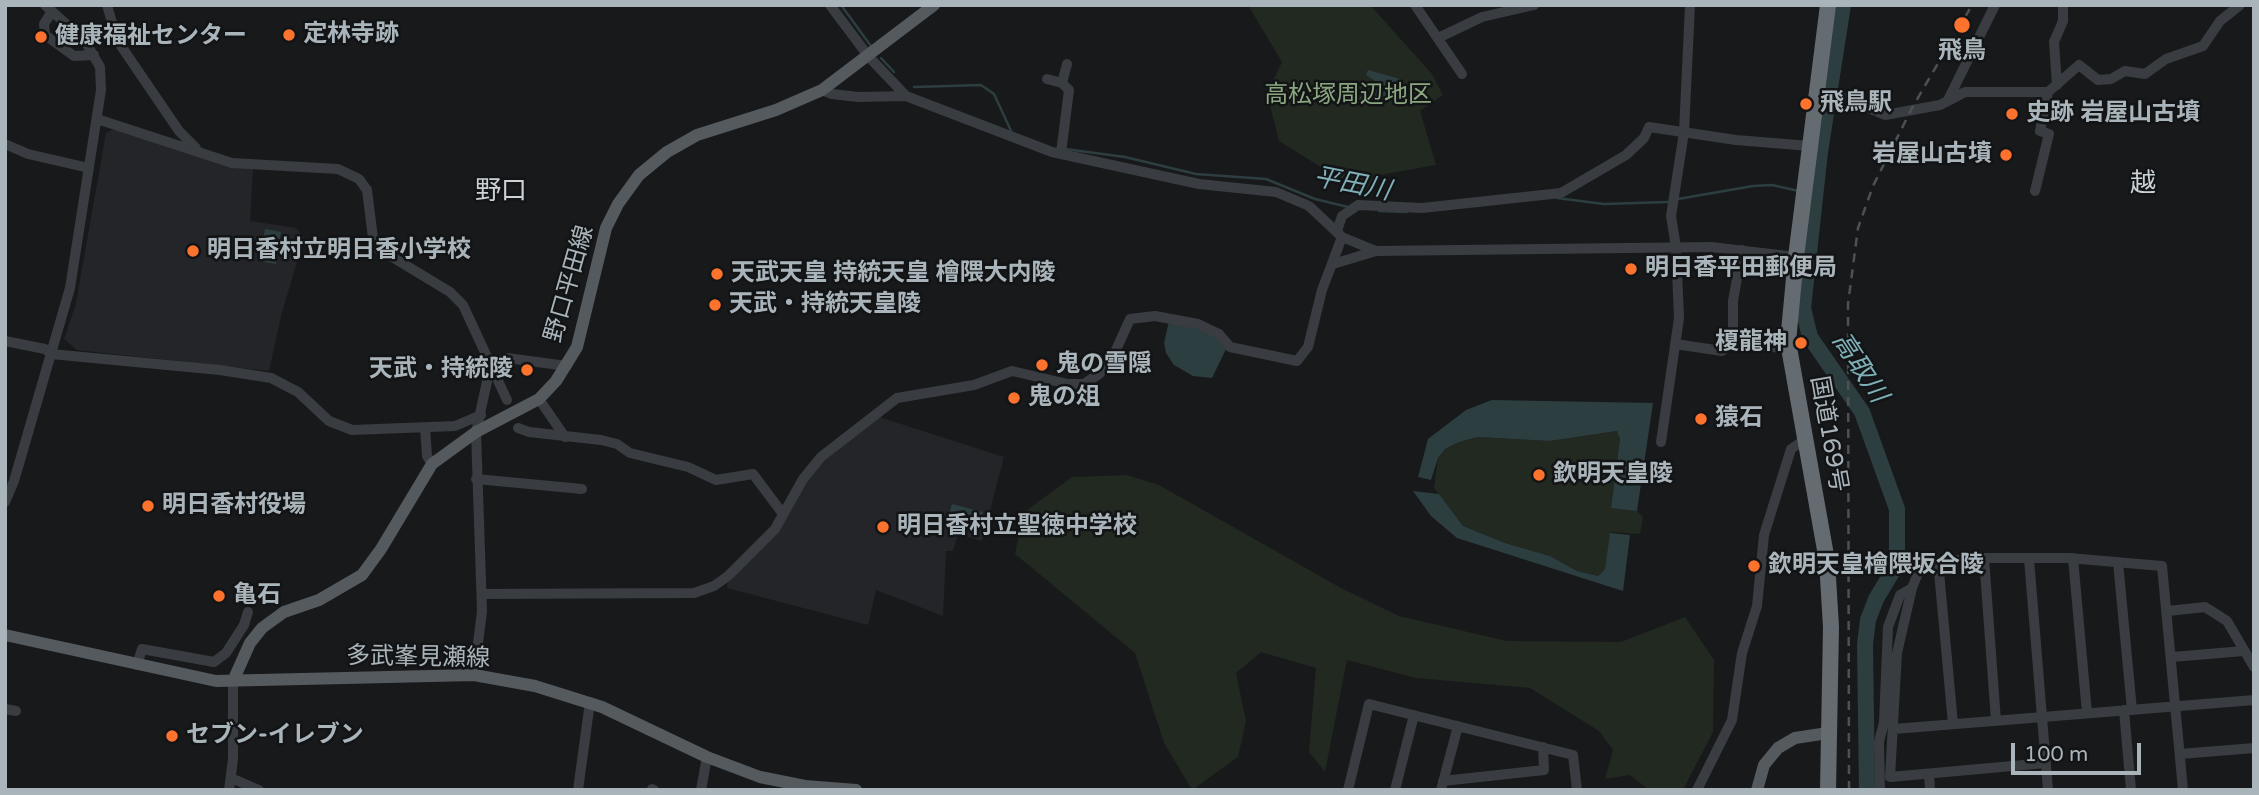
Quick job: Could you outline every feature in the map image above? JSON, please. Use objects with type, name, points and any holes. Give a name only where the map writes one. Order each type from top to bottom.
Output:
[{"type":"highway","name":"国道169号","points":[[1828,5],[1796,257],[1789,349],[1827,561],[1832,627],[1828,790]]},
{"type":"main road","name":"野口平田線","points":[[233,681],[250,643],[262,628],[284,612],[319,600],[362,575],[381,549],[432,464],[477,432],[539,399],[567,366],[576,347],[606,228],[618,204],[639,175],[667,152],[697,135],[776,110],[822,90],[869,57],[934,5]]},
{"type":"main road","name":"多武峯見瀬線","points":[[5,635],[216,681],[474,675],[534,686],[590,702],[707,757],[784,783],[856,790]]},
{"type":"main road","points":[[1757,790],[1765,765],[1778,748],[1795,738],[1828,733]]},
{"type":"street","points":[[107,5],[117,40],[179,131],[198,150]]},
{"type":"street","points":[[830,5],[869,57],[906,96]]},
{"type":"street","points":[[1415,5],[1431,34],[1438,38],[1462,74]]},
{"type":"street","points":[[1476,5],[1482,18]]},
{"type":"street","points":[[1661,442],[1679,318],[1672,203],[1684,132],[1690,5]]},
{"type":"street","points":[[1948,100],[1995,5]]},
{"type":"street","points":[[2035,191],[2049,134],[2040,131],[2052,88],[2054,42],[2063,21],[2063,5]]},
{"type":"street","points":[[1816,92],[1835,94],[1885,116],[1935,106],[1970,92],[2052,88],[2079,65],[2098,80],[2111,79],[2124,71],[2145,74],[2165,59],[2203,46],[2220,21],[2240,5]]},
{"type":"street","points":[[1438,38],[1482,18],[1527,6]]},
{"type":"street","points":[[5,502],[69,289],[101,89],[100,67],[94,55],[85,41],[48,9],[44,24],[45,35],[74,56],[94,55]]},
{"type":"street","points":[[1062,83],[1067,64]]},
{"type":"street","points":[[1047,79],[1062,83],[1069,90],[1062,150]]},
{"type":"street","points":[[822,90],[858,97],[906,96],[1022,143],[1062,150],[1199,184],[1276,192],[1309,206],[1339,234],[1376,251]]},
{"type":"street","points":[[97,119],[232,163],[338,169],[359,179],[367,190],[374,246],[450,292],[463,305],[507,400]]},
{"type":"street","points":[[482,594],[694,593],[728,576],[775,529],[803,479],[821,457],[897,398],[974,385],[1012,371],[1068,384],[1084,384],[1099,374],[1111,360],[1130,319],[1155,316],[1198,324],[1219,334],[1230,347],[1297,361],[1308,347],[1346,211],[1358,205],[1422,208],[1561,193],[1626,155],[1644,138],[1649,127],[1736,140],[1810,146]]},
{"type":"street","points":[[5,144],[27,154],[89,168]]},
{"type":"street","points":[[1333,264],[1376,251],[1676,247],[1742,250],[1796,257]]},
{"type":"street","points":[[1675,344],[1722,351],[1732,342],[1733,301],[1742,250]]},
{"type":"street","points":[[5,341],[45,349],[51,354],[206,368],[271,378],[298,391],[329,421],[342,428],[455,426],[481,415]]},
{"type":"street","points":[[1732,342],[1789,349]]},
{"type":"street","points":[[491,363],[507,358],[567,366]]},
{"type":"street","points":[[474,675],[482,594],[477,432],[491,363]]},
{"type":"street","points":[[539,399],[565,437]]},
{"type":"street","points":[[425,428],[427,456],[432,464]]},
{"type":"street","points":[[518,428],[617,444],[630,453],[688,467],[716,480],[753,474],[783,514]]},
{"type":"street","points":[[1697,790],[1732,720],[1742,653],[1757,606],[1764,535],[1791,449],[1807,438]]},
{"type":"street","points":[[477,479],[582,489]]},
{"type":"street","points":[[1984,558],[1996,720]]},
{"type":"street","points":[[2046,763],[1890,778],[1897,653],[1912,587],[1922,563],[1984,558],[2073,558],[2162,566],[2183,790]]},
{"type":"street","points":[[2073,558],[2087,713]]},
{"type":"street","points":[[2028,559],[2048,790]]},
{"type":"street","points":[[1938,561],[1953,724]]},
{"type":"street","points":[[2118,562],[2131,790]]},
{"type":"street","points":[[1880,790],[1880,742],[1884,722],[1888,627],[1900,595],[1912,587]]},
{"type":"street","points":[[2168,611],[2205,607],[2228,621],[2254,667]]},
{"type":"street","points":[[137,665],[142,649],[214,662],[226,653],[244,625],[248,612]]},
{"type":"street","points":[[2172,657],[2245,651]]},
{"type":"street","points":[[233,681],[230,784],[259,790]]},
{"type":"street","points":[[1894,729],[2254,700]]},
{"type":"street","points":[[578,790],[590,702]]},
{"type":"street","points":[[1348,790],[1369,704],[1573,755],[1577,790]]},
{"type":"street","points":[[1395,790],[1414,715]]},
{"type":"street","points":[[1458,726],[1442,785],[1544,769],[1543,747]]},
{"type":"street","points":[[2180,754],[2254,748]]},
{"type":"street","points":[[701,790],[707,757]]},
{"type":"street","points":[[1929,774],[1930,790]]},
{"type":"shaded area","points":[[1368,70],[1400,79],[1403,92],[1388,101],[1367,99],[1358,104],[1359,98],[1379,88],[1378,83],[1366,75]]},
{"type":"shaded area","name":"明日香村立明日香小学校","points":[[114,129],[253,168],[250,221],[296,228],[304,238],[281,316],[269,371],[77,350],[64,339],[76,303],[106,133]]},
{"type":"shaded area","points":[[265,229],[281,232],[276,264],[259,261]]},
{"type":"shaded area","points":[[1169,321],[1207,330],[1227,347],[1212,378],[1193,376],[1174,365],[1166,353],[1164,343]]},
{"type":"shaded area","points":[[1492,400],[1653,403],[1637,511],[1611,508],[1620,439],[1617,431],[1550,441],[1478,437],[1445,449],[1438,458],[1431,480],[1418,477],[1428,439],[1466,410]]},
{"type":"shaded area","name":"明日香村立聖徳中学校","points":[[879,417],[1004,457],[982,541],[958,534],[953,551],[946,551],[943,616],[876,590],[868,625],[727,588],[728,581],[745,564],[808,478],[829,457]]},
{"type":"shaded area","points":[[1413,491],[1439,494],[1463,526],[1505,543],[1550,556],[1577,571],[1598,576],[1605,569],[1610,533],[1630,535],[1623,591],[1457,538],[1431,516]]},
{"type":"shaded area","points":[[952,504],[983,512],[979,528],[947,520]]},
{"type":"green space","name":"高松塚周辺地区","points":[[1248,5],[1370,5],[1432,74],[1443,95],[1420,111],[1436,165],[1380,175],[1366,195],[1279,141],[1267,93],[1282,62]]},
{"type":"green space","points":[[1618,431],[1620,439],[1611,507],[1637,511],[1643,517],[1640,534],[1611,532],[1605,569],[1598,576],[1577,571],[1550,556],[1505,543],[1463,526],[1434,488],[1438,458],[1445,449],[1459,442],[1478,437],[1550,441]]},
{"type":"green space","points":[[1127,475],[1159,485],[1341,588],[1399,616],[1507,641],[1621,642],[1685,617],[1714,660],[1713,732],[1683,790],[1649,790],[1630,775],[1605,779],[1613,750],[1599,731],[1530,688],[1416,678],[1347,660],[1325,772],[1309,752],[1316,668],[1261,652],[1236,673],[1246,721],[1238,757],[1192,790],[1164,743],[1135,653],[1015,554],[1023,513],[1072,477]]},
{"type":"waterway","name":"平田川","points":[[841,5],[871,46]]},
{"type":"waterway","name":"高取川","points":[[1843,5],[1820,152],[1803,308],[1810,337],[1862,412],[1897,509],[1897,564],[1876,599],[1868,620],[1865,644],[1867,790]]},
{"type":"waterway","name":"平田川","points":[[881,58],[894,72]]},
{"type":"waterway","name":"平田川","points":[[914,87],[981,85],[994,94],[1012,133]]},
{"type":"waterway","name":"平田川","points":[[1065,149],[1125,157],[1196,174],[1266,179],[1315,199],[1348,207]]},
{"type":"waterway","name":"平田川","points":[[1678,199],[1753,186],[1772,185],[1799,191]]},
{"type":"waterway","name":"平田川","points":[[1557,198],[1604,204],[1668,202]]},
{"type":"waterway","name":"平田川","points":[[1379,211],[1407,212]]},
{"type":"railway","points":[[1849,790],[1848,304],[1858,228],[1873,186],[1912,108],[1972,5]]},
{"type":"place","name":"飛鳥","points":[[1962,25]]},
{"type":"place","name":"定林寺跡","points":[[289,35]]},
{"type":"place","name":"健康福祉センター","points":[[41,37]]},
{"type":"place","name":"飛鳥駅","points":[[1806,104]]},
{"type":"place","name":"史跡 岩屋山古墳","points":[[2012,114]]},
{"type":"place","name":"岩屋山古墳","points":[[2006,155]]},
{"type":"place","name":"明日香村立明日香小学校","points":[[193,251]]},
{"type":"place","name":"明日香平田郵便局","points":[[1631,269]]},
{"type":"place","name":"天武天皇 持統天皇 檜隈大内陵","points":[[717,274]]},
{"type":"place","name":"天武・持統天皇陵","points":[[715,305]]},
{"type":"place","name":"榎龍神","points":[[1801,343]]},
{"type":"place","name":"鬼の雪隠","points":[[1042,365]]},
{"type":"place","name":"天武・持統陵","points":[[527,370]]},
{"type":"place","name":"鬼の俎","points":[[1014,398]]},
{"type":"place","name":"猿石","points":[[1701,419]]},
{"type":"place","name":"欽明天皇陵","points":[[1539,475]]},
{"type":"place","name":"明日香村役場","points":[[148,506]]},
{"type":"place","name":"明日香村立聖徳中学校","points":[[883,527]]},
{"type":"place","name":"欽明天皇檜隈坂合陵","points":[[1754,566]]},
{"type":"place","name":"亀石","points":[[219,596]]},
{"type":"place","name":"セブン-イレブン","points":[[172,736]]},
{"type":"district","name":"越","points":[[2143,184]]},
{"type":"district","name":"野口","points":[[501,192]]}]
